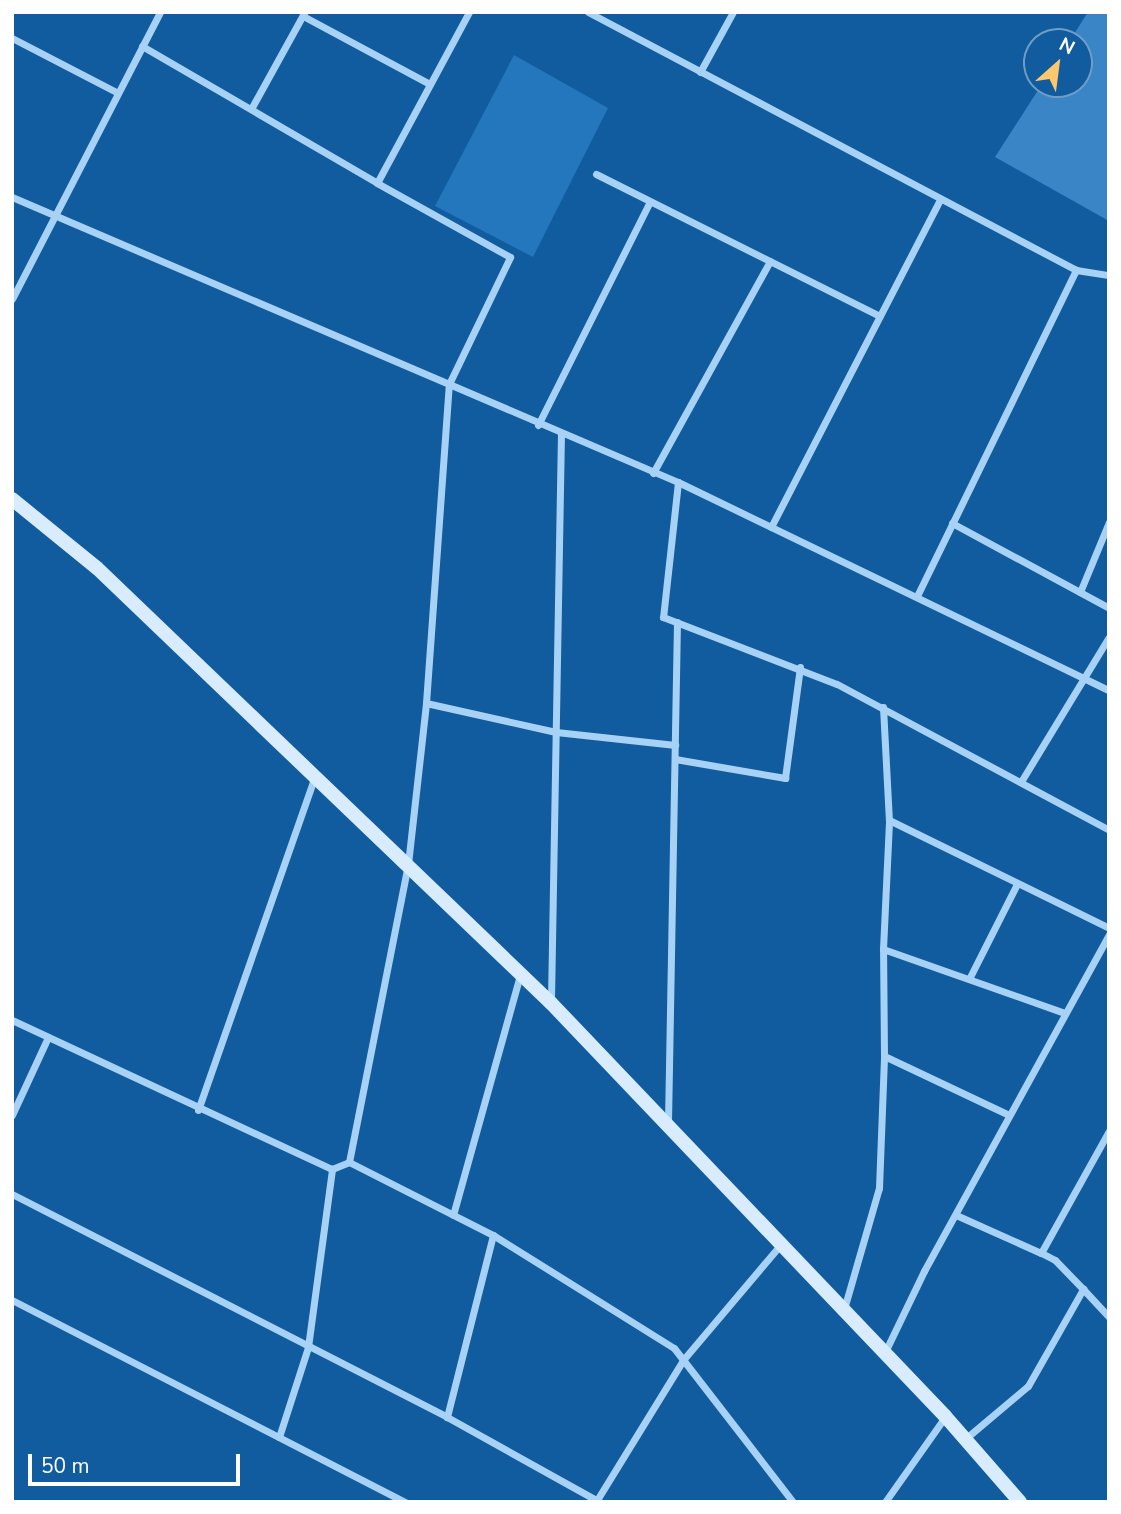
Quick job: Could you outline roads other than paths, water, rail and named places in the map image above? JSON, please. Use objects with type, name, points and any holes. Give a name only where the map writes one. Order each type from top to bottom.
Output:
[{"type":"main road","points":[[12,499],[97,568],[551,1003],[945,1416],[1020,1502]]},
{"type":"street","points":[[12,299],[160,12]]},
{"type":"street","points":[[377,183],[469,12]]},
{"type":"street","points":[[588,12],[1076,270],[1109,275]]},
{"type":"street","points":[[700,72],[733,12]]},
{"type":"street","points":[[251,109],[304,14],[430,84]]},
{"type":"street","points":[[12,38],[118,93]]},
{"type":"street","points":[[142,46],[510,257],[449,384],[426,703],[408,864],[349,1162]]},
{"type":"street","points":[[596,174],[649,204],[879,316]]},
{"type":"street","points":[[12,197],[54,218],[678,482],[1109,690]]},
{"type":"street","points":[[771,527],[940,198]]},
{"type":"street","points":[[538,425],[649,204]]},
{"type":"street","points":[[653,473],[770,261]]},
{"type":"street","points":[[917,596],[1076,270]]},
{"type":"street","points":[[551,1003],[561,434]]},
{"type":"street","points":[[678,482],[663,617],[800,667],[1022,780],[1109,830]]},
{"type":"street","points":[[1080,592],[1109,522]]},
{"type":"street","points":[[952,523],[1109,608]]},
{"type":"street","points":[[668,1125],[677,622]]},
{"type":"street","points":[[1022,780],[1086,679],[1109,637]]},
{"type":"street","points":[[675,759],[785,778],[800,667]]},
{"type":"street","points":[[426,703],[556,732],[675,745]]},
{"type":"street","points":[[844,1310],[880,1188],[889,820],[883,707]]},
{"type":"street","points":[[198,1110],[316,776]]},
{"type":"street","points":[[889,820],[1109,928]]},
{"type":"street","points":[[970,977],[1017,884]]},
{"type":"street","points":[[885,1353],[1009,1115],[1109,934]]},
{"type":"street","points":[[884,949],[970,977],[1065,1013]]},
{"type":"street","points":[[453,1215],[520,974]]},
{"type":"street","points":[[12,1020],[198,1110],[332,1169],[349,1162],[493,1236],[674,1348],[793,1502]]},
{"type":"street","points":[[12,1115],[48,1037]]},
{"type":"street","points":[[884,1056],[1009,1115]]},
{"type":"street","points":[[1041,1253],[1109,1131]]},
{"type":"street","points":[[279,1437],[308,1347],[332,1169]]},
{"type":"street","points":[[12,1194],[447,1417],[598,1501],[683,1360],[781,1244]]},
{"type":"street","points":[[956,1215],[1055,1260],[1109,1317]]},
{"type":"street","points":[[447,1417],[493,1236]]},
{"type":"street","points":[[965,1439],[1028,1386],[1083,1289]]},
{"type":"street","points":[[12,1300],[405,1502]]},
{"type":"street","points":[[885,1502],[945,1416]]}]
